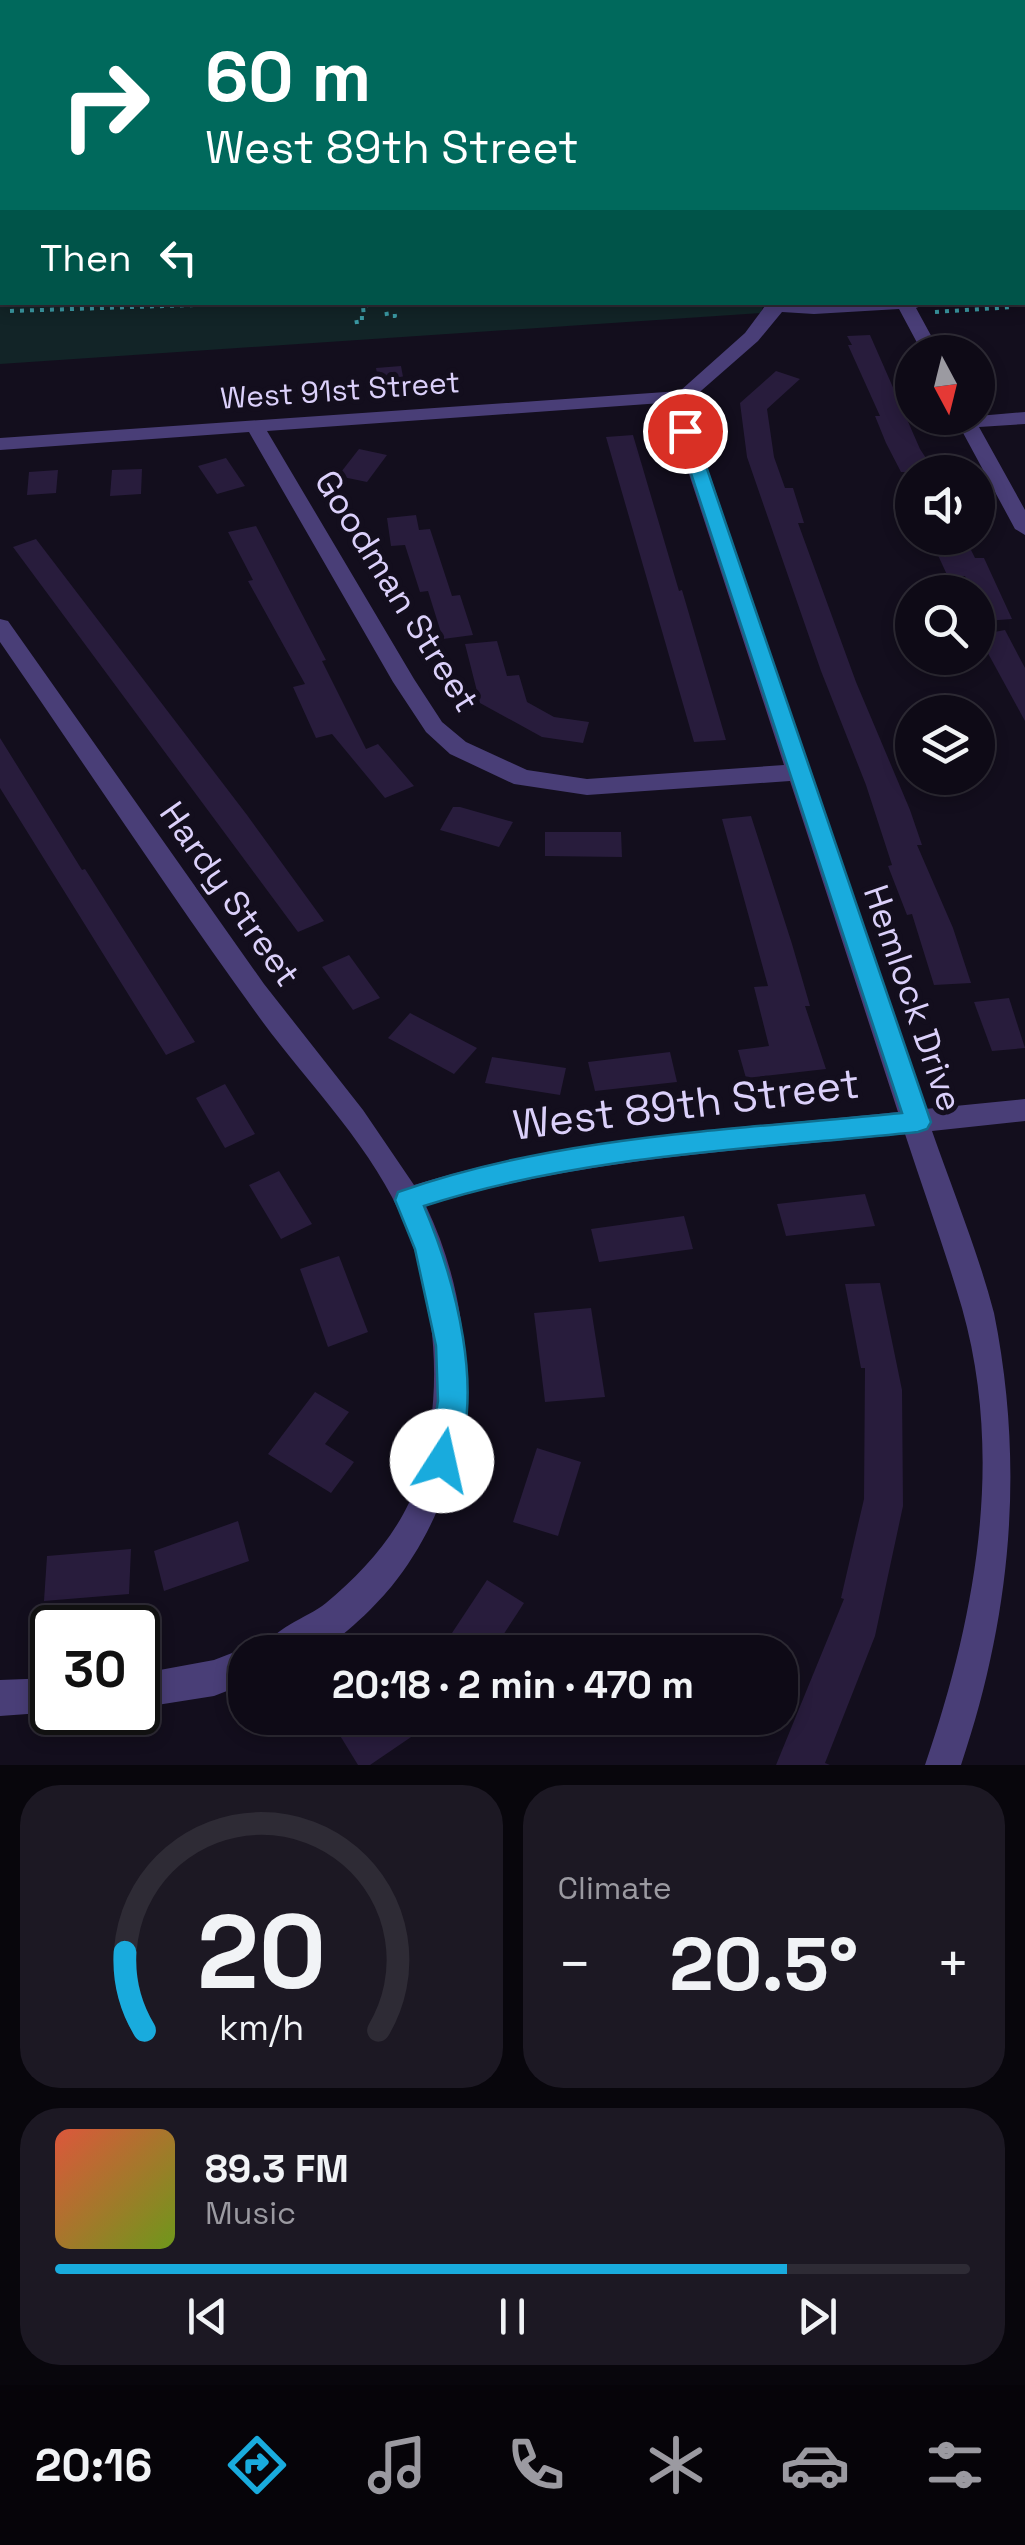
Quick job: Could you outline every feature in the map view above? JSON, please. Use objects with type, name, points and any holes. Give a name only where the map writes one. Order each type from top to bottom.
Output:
[{"type":"street","points":[[684,396],[714,366],[760,331],[776,305]]},
{"type":"street","points":[[784,305],[814,309],[887,305]]},
{"type":"street","points":[[906,305],[922,335]]},
{"type":"street","name":"West 91st Street","points":[[0,444],[684,396]]},
{"type":"street","name":"Hemlock Drive","points":[[684,396],[685,431],[978,1310],[993,1390],[1000,1469],[995,1551],[981,1645],[943,1765]]},
{"type":"street","points":[[995,419],[1025,418]]},
{"type":"street","name":"Goodman Street","points":[[255,426],[404,682],[434,727],[458,748],[488,766],[522,778],[587,787],[799,772]]},
{"type":"street","points":[[974,435],[1025,530]]},
{"type":"street","name":"Hardy Street","points":[[0,626],[269,1011],[408,1200]]},
{"type":"street","name":"West 89th Street","points":[[408,1200],[491,1173],[608,1154],[1025,1110]]},
{"type":"street","points":[[308,1635],[335,1618],[384,1566],[433,1491],[442,1461],[452,1401],[450,1346],[428,1249],[408,1200]]},
{"type":"street","points":[[160,1687],[228,1673]]},
{"type":"street","points":[[0,1698],[30,1697]]},
{"type":"path","points":[[0,312],[201,305]]},
{"type":"path","points":[[357,324],[356,318],[364,318],[365,305]]},
{"type":"path","points":[[385,305],[387,316],[395,316]]},
{"type":"shaded area","points":[[0,305],[763,305],[761,313],[0,364]]},
{"type":"building","points":[[870,335],[895,392],[895,435],[914,435],[924,455],[895,455],[895,460],[847,336]]},
{"type":"building","points":[[401,366],[405,387],[380,389],[376,368]]},
{"type":"building","points":[[776,371],[800,379],[767,409],[774,457],[785,488],[793,488],[804,523],[798,523],[856,682],[895,774],[895,795],[904,795],[910,810],[922,845],[917,845],[953,928],[971,983],[934,985],[912,914],[907,915],[888,866],[892,865],[866,785],[821,671],[747,457],[740,403]]},
{"type":"building","points":[[633,435],[726,740],[694,742],[606,437]]},
{"type":"building","points":[[359,449],[387,455],[367,482],[338,476]]},
{"type":"building","points":[[226,458],[245,486],[217,494],[198,466]]},
{"type":"building","points":[[142,469],[141,494],[110,496],[112,470]]},
{"type":"building","points":[[58,470],[56,493],[27,495],[29,472]]},
{"type":"building","points":[[416,515],[419,530],[430,529],[452,596],[460,595],[473,635],[443,639],[428,591],[420,592],[405,545],[391,546],[387,518]]},
{"type":"building","points":[[256,526],[326,660],[322,661],[366,749],[378,744],[414,786],[385,798],[332,734],[316,738],[293,687],[305,684],[248,581],[253,580],[228,532]]},
{"type":"building","points":[[36,539],[324,921],[298,932],[13,547]]},
{"type":"building","points":[[938,555],[984,558],[992,575],[947,575]]},
{"type":"building","points":[[995,582],[1012,619],[995,620]]},
{"type":"building","points":[[1005,630],[1025,668],[1025,721],[995,666],[995,632]]},
{"type":"building","points":[[497,641],[507,676],[519,675],[527,702],[554,717],[589,722],[583,743],[542,737],[480,703],[465,644]]},
{"type":"building","points":[[0,738],[195,1042],[166,1055],[0,788]]},
{"type":"building","points":[[453,807],[513,822],[499,847],[440,830]]},
{"type":"building","points":[[751,816],[826,1069],[746,1078],[738,1050],[769,1046],[754,987],[768,986],[722,819]]},
{"type":"building","points":[[545,832],[621,832],[622,857],[545,856]]},
{"type":"building","points":[[349,955],[380,998],[353,1010],[322,967]]},
{"type":"building","points":[[1009,998],[1025,1048],[992,1051],[974,1002]]},
{"type":"building","points":[[410,1013],[477,1048],[454,1074],[388,1038]]},
{"type":"building","points":[[670,1052],[677,1082],[595,1091],[588,1062]]},
{"type":"building","points":[[492,1057],[566,1068],[560,1095],[485,1083]]},
{"type":"building","points":[[225,1084],[255,1134],[225,1148],[196,1098]]},
{"type":"building","points":[[279,1171],[312,1224],[281,1239],[249,1185]]},
{"type":"building","points":[[865,1194],[875,1226],[786,1236],[777,1204]]},
{"type":"building","points":[[684,1216],[693,1249],[599,1262],[591,1229]]},
{"type":"building","points":[[339,1256],[368,1332],[328,1347],[300,1269]]},
{"type":"building","points":[[880,1283],[902,1390],[903,1506],[875,1636],[825,1763],[830,1765],[776,1765],[788,1735],[798,1735],[798,1711],[844,1599],[841,1598],[864,1499],[865,1368],[861,1368],[845,1284]]},
{"type":"building","points":[[591,1308],[605,1397],[545,1402],[534,1313]]},
{"type":"building","points":[[315,1392],[349,1412],[325,1444],[354,1462],[331,1493],[268,1454]]},
{"type":"building","points":[[537,1448],[581,1462],[558,1536],[513,1522]]},
{"type":"building","points":[[238,1521],[249,1561],[164,1591],[154,1551]]},
{"type":"building","points":[[131,1549],[129,1594],[44,1601],[47,1556]]},
{"type":"building","points":[[487,1580],[524,1603],[503,1635],[452,1633]]},
{"type":"building","points":[[340,1735],[414,1735],[370,1765],[358,1765]]},
{"type":"route","points":[[442,1461],[452,1401],[450,1346],[428,1249],[408,1200],[491,1173],[608,1154],[918,1122],[685,431]]}]
